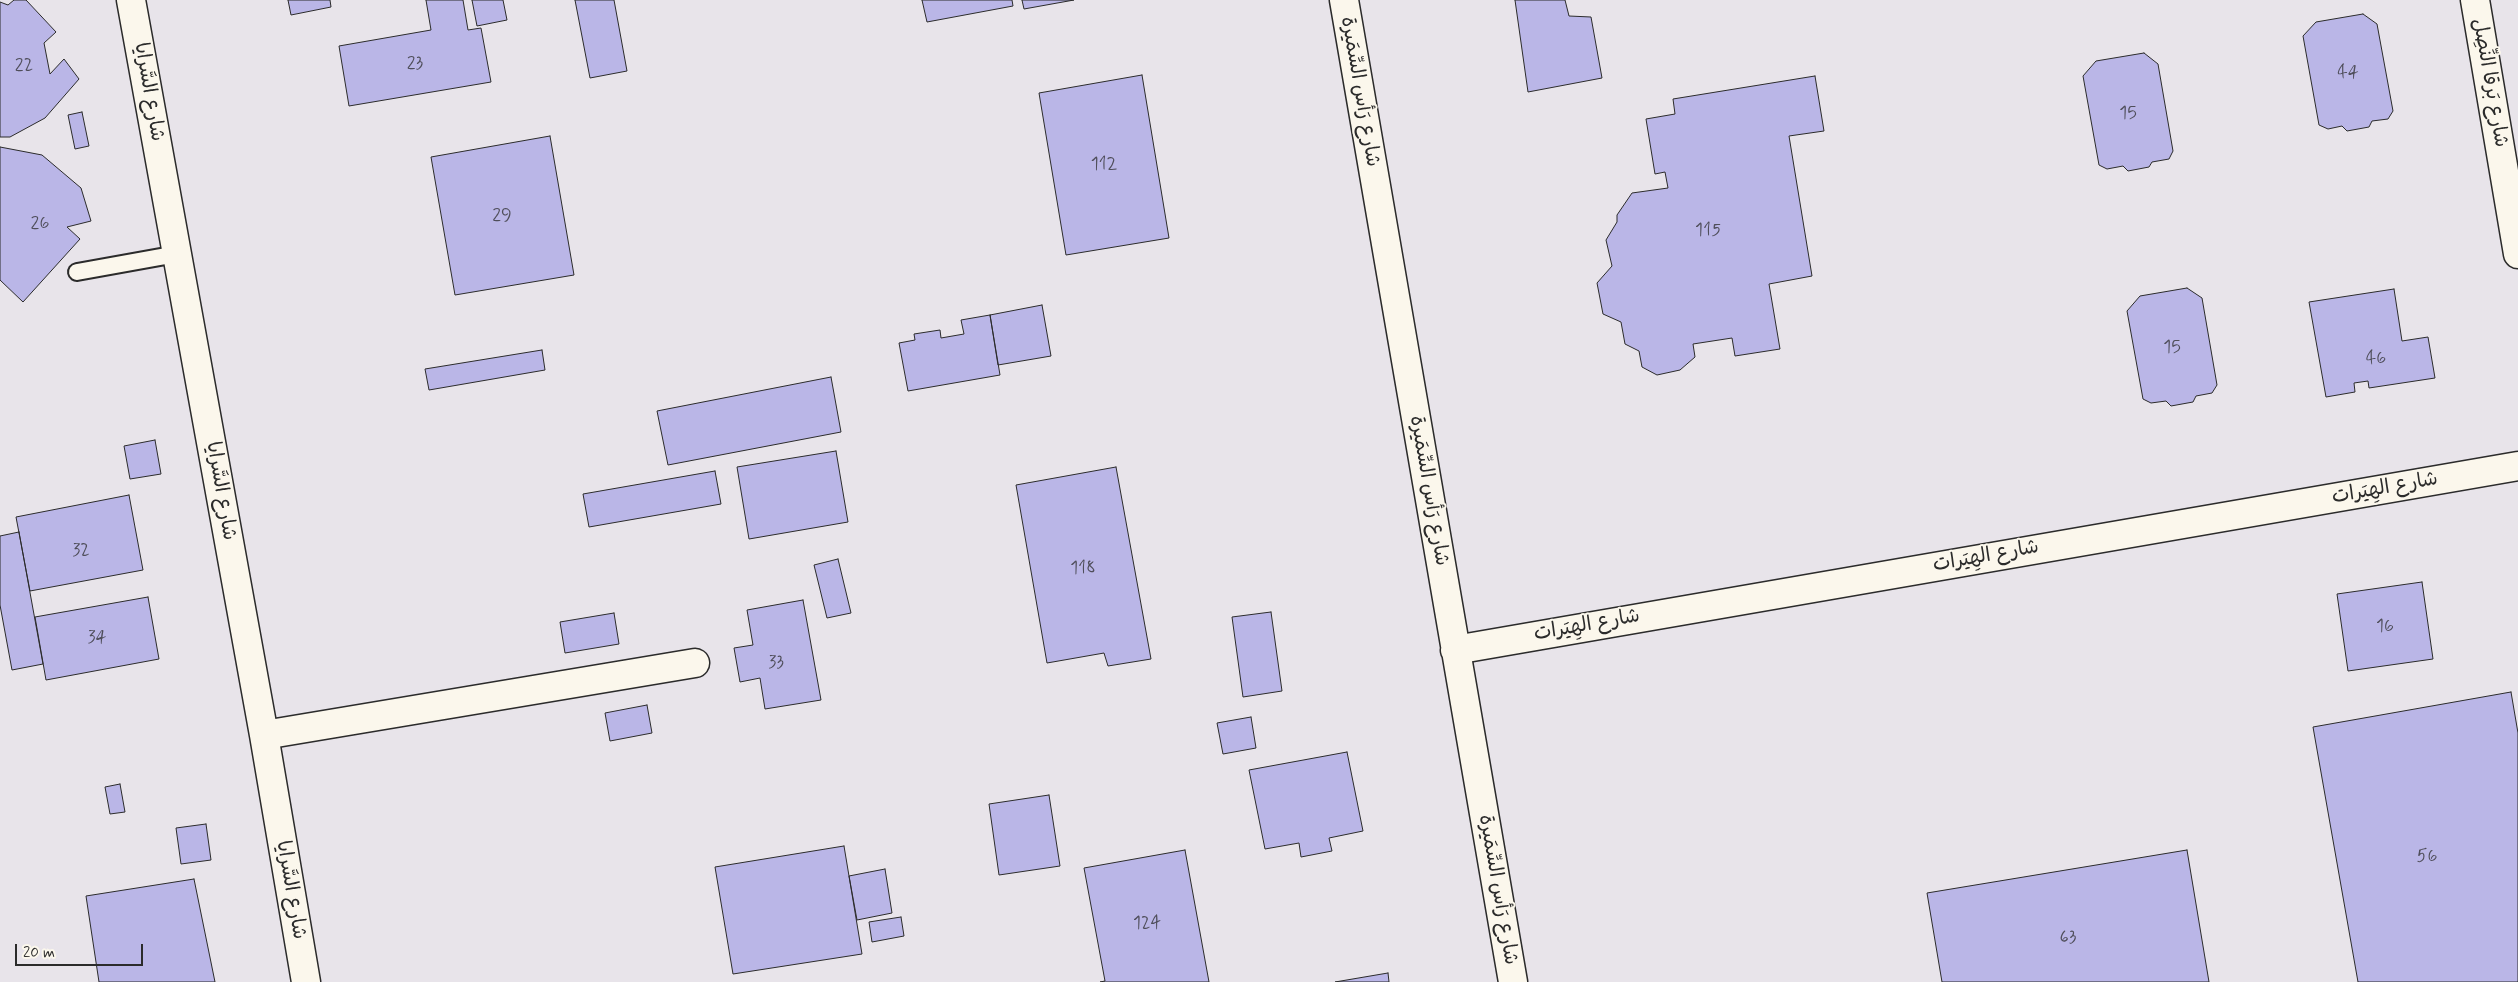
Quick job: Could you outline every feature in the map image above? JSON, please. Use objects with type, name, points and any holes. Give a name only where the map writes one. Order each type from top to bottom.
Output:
[{"type":"street","name":"شارع السَّرايا","points":[[131,0],[264,735],[306,982]]},
{"type":"street","name":"شارع رَأس السِّمَيرة","points":[[1344,0],[1513,982]]},
{"type":"street","name":"شارع بَرقا النِّصِل","points":[[2475,0],[2518,254]]},
{"type":"street","name":"شارع الهِيَرات","points":[[1455,650],[2518,466]]},
{"type":"street","points":[[264,735],[695,663]]},
{"type":"lane","points":[[77,272],[177,254]]},
{"type":"building","points":[[14,0],[26,0],[56,32],[44,43],[50,74],[64,59],[79,79],[45,118],[10,137],[0,137],[0,2],[8,5]]},
{"type":"building","points":[[288,0],[330,0],[331,7],[291,15]]},
{"type":"building","points":[[426,0],[463,0],[468,30],[481,28],[491,82],[349,106],[339,46],[431,30]]},
{"type":"building","points":[[472,0],[503,0],[507,20],[477,26]]},
{"type":"building","points":[[575,0],[614,0],[627,71],[590,78]]},
{"type":"building","points":[[922,0],[1012,0],[1013,6],[927,22]]},
{"type":"building","points":[[1022,0],[1074,0],[1024,9]]},
{"type":"building","points":[[1515,0],[1565,0],[1569,16],[1591,17],[1602,78],[1528,92]]},
{"type":"building","points":[[2363,14],[2377,24],[2393,111],[2388,119],[2372,121],[2369,127],[2347,131],[2342,126],[2328,129],[2319,125],[2303,36],[2316,22]]},
{"type":"building","points":[[2144,53],[2158,64],[2173,151],[2169,159],[2152,162],[2149,167],[2128,171],[2123,166],[2107,169],[2099,165],[2083,76],[2096,61]]},
{"type":"building","points":[[1142,75],[1169,238],[1066,255],[1039,93]]},
{"type":"building","points":[[1815,76],[1824,131],[1789,136],[1812,276],[1769,284],[1780,349],[1735,356],[1732,338],[1693,344],[1695,357],[1680,370],[1657,375],[1642,367],[1639,351],[1625,344],[1621,322],[1603,314],[1597,283],[1612,266],[1606,240],[1617,222],[1617,215],[1632,193],[1668,188],[1665,172],[1655,174],[1646,119],[1675,114],[1673,99]]},
{"type":"building","points":[[82,112],[89,146],[75,149],[68,115]]},
{"type":"building","points":[[550,136],[574,275],[455,295],[431,157]]},
{"type":"building","points":[[0,147],[42,155],[81,188],[91,221],[67,227],[80,239],[23,302],[0,280]]},
{"type":"building","points":[[2187,288],[2202,298],[2217,385],[2212,393],[2196,396],[2193,402],[2171,406],[2166,401],[2151,403],[2143,399],[2127,311],[2140,296]]},
{"type":"building","points":[[2394,289],[2402,341],[2428,337],[2435,378],[2369,388],[2368,381],[2354,383],[2355,392],[2326,397],[2309,302]]},
{"type":"building","points":[[1042,305],[1051,356],[998,365],[990,315]]},
{"type":"building","points":[[990,315],[1000,375],[908,391],[899,343],[915,340],[914,334],[940,330],[941,338],[964,334],[961,320]]},
{"type":"building","points":[[542,350],[545,370],[429,390],[425,369]]},
{"type":"building","points":[[831,377],[841,432],[668,465],[657,411]]},
{"type":"building","points":[[155,440],[161,474],[130,479],[124,446]]},
{"type":"building","points":[[836,451],[848,522],[749,539],[737,467]]},
{"type":"building","points":[[1116,467],[1151,659],[1108,666],[1104,653],[1047,663],[1016,485]]},
{"type":"building","points":[[715,471],[721,504],[589,527],[583,494]]},
{"type":"building","points":[[129,495],[143,570],[30,591],[16,517]]},
{"type":"building","points":[[19,532],[43,664],[12,670],[0,605],[0,536]]},
{"type":"building","points":[[838,559],[851,613],[827,618],[814,565]]},
{"type":"building","points":[[2422,582],[2433,659],[2348,671],[2337,594]]},
{"type":"building","points":[[148,597],[159,659],[46,680],[35,617]]},
{"type":"building","points":[[803,600],[821,700],[765,709],[760,678],[740,682],[734,648],[753,645],[747,610]]},
{"type":"building","points":[[1271,612],[1282,691],[1243,697],[1232,617]]},
{"type":"building","points":[[614,613],[619,644],[565,653],[560,622]]},
{"type":"building","points":[[2511,692],[2518,733],[2518,982],[2358,982],[2313,727]]},
{"type":"building","points":[[647,705],[652,733],[610,741],[605,713]]},
{"type":"building","points":[[1251,717],[1256,748],[1223,754],[1217,723]]},
{"type":"building","points":[[1347,752],[1363,831],[1329,838],[1332,851],[1301,857],[1299,843],[1265,849],[1249,770]]},
{"type":"building","points":[[120,784],[125,812],[110,814],[105,787]]},
{"type":"building","points":[[1049,795],[1060,866],[999,875],[989,804]]},
{"type":"building","points":[[206,824],[211,860],[181,864],[176,828]]},
{"type":"building","points":[[844,846],[862,954],[733,974],[715,867]]},
{"type":"building","points":[[1185,850],[1209,982],[1100,982],[1105,981],[1084,868]]},
{"type":"building","points":[[2187,850],[2209,982],[1942,982],[1927,893]]},
{"type":"building","points":[[885,869],[892,913],[857,920],[849,876]]},
{"type":"building","points":[[194,879],[215,982],[99,982],[86,896]]},
{"type":"building","points":[[901,917],[904,936],[872,942],[869,922]]},
{"type":"building","points":[[1388,973],[1389,982],[1335,982]]}]
